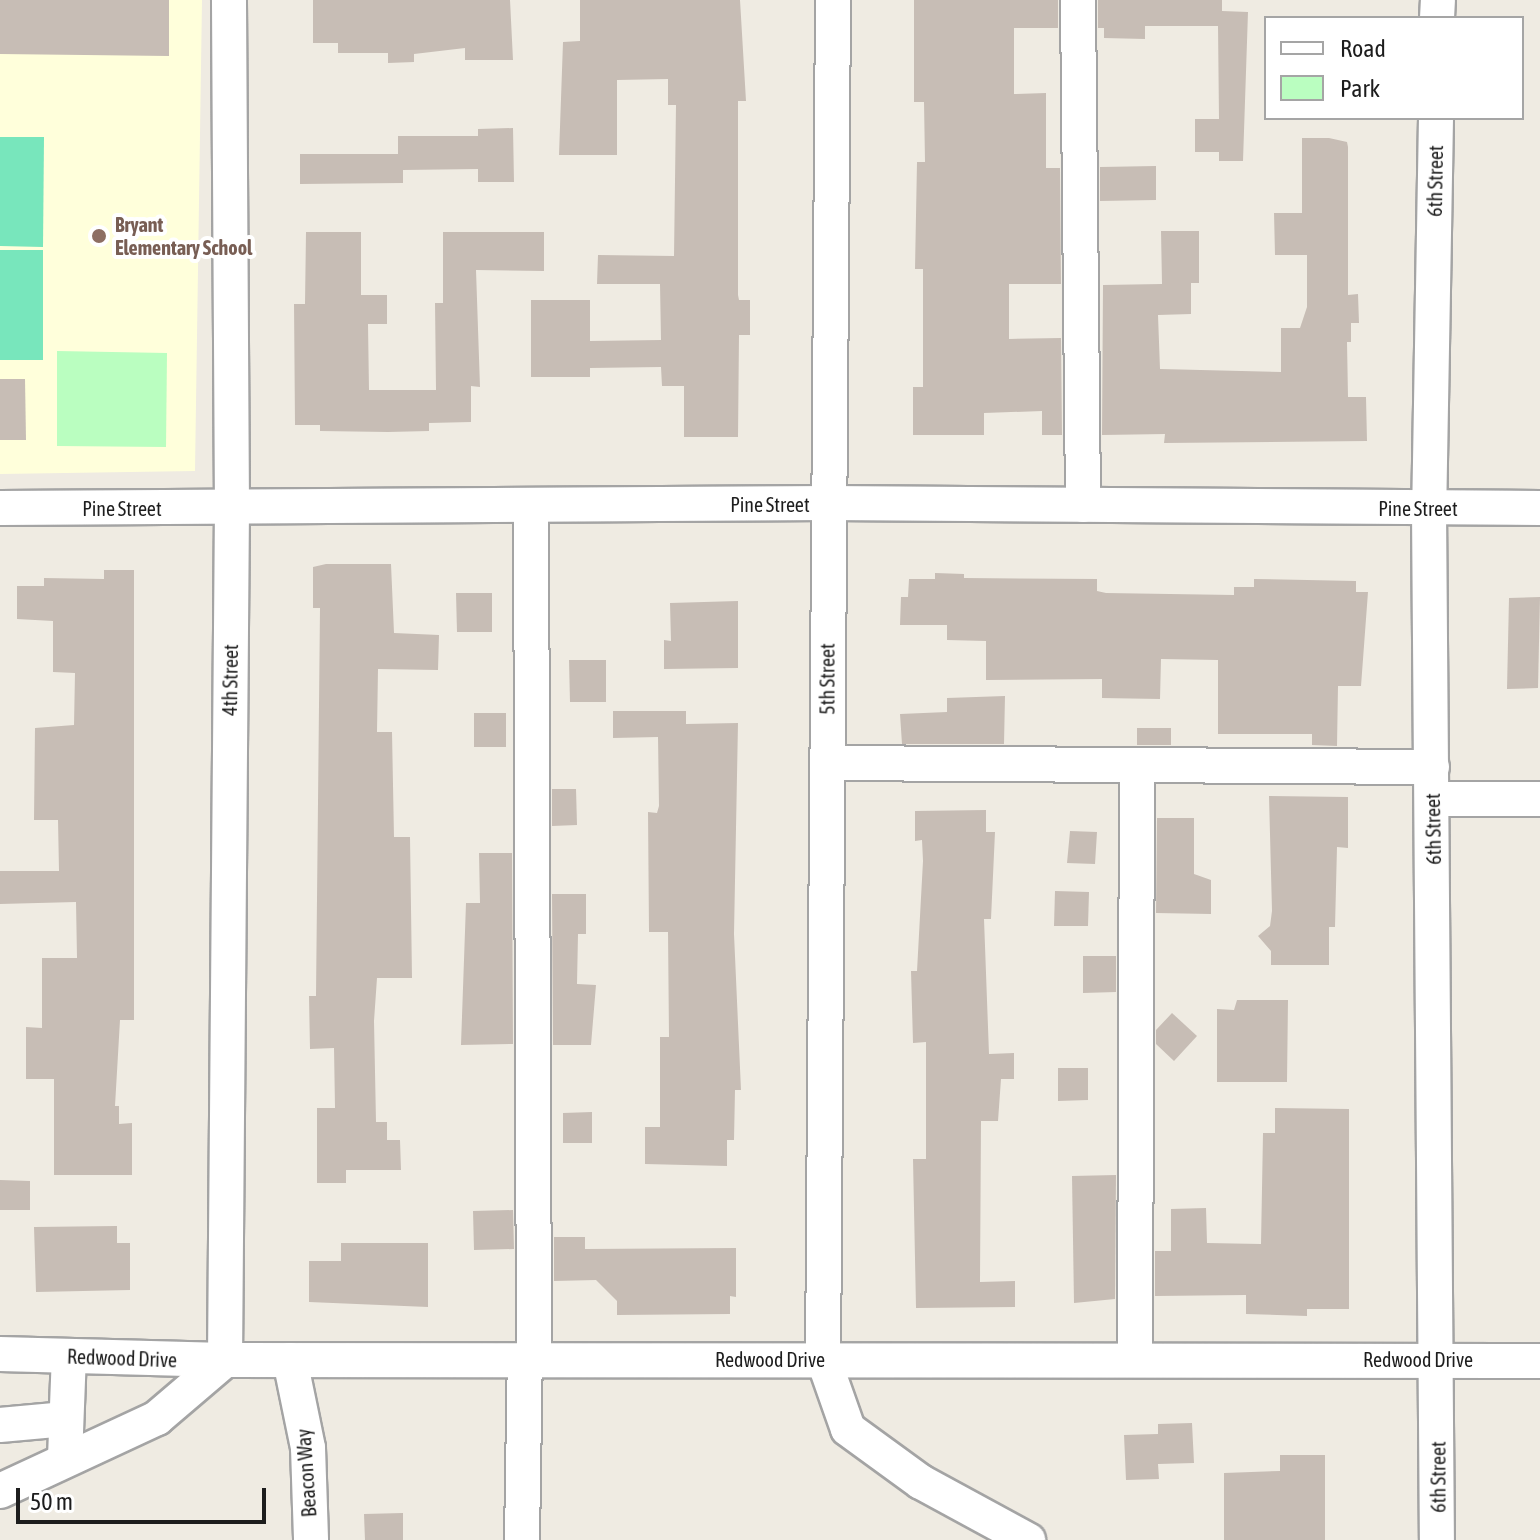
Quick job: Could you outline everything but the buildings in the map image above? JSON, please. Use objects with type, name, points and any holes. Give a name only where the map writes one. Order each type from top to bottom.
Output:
[{"type":"street","name":"4th Street","points":[[225,1360],[232,508],[229,0]]},
{"type":"street","name":"5th Street","points":[[833,0],[823,1358],[848,1429],[921,1482],[1028,1540]]},
{"type":"street","points":[[1078,0],[1083,505]]},
{"type":"street","name":"6th Street","points":[[1436,120],[1429,509],[1439,1359],[1437,1540]]},
{"type":"street","name":"Pine Street","points":[[0,508],[829,503],[1540,508]]},
{"type":"street","points":[[522,1540],[529,1359],[531,505]]},
{"type":"street","points":[[827,763],[1137,765],[1432,783],[1540,799]]},
{"type":"street","points":[[1135,1359],[1137,765]]},
{"type":"street","name":"Redwood Drive","points":[[0,1354],[225,1360],[823,1358],[1540,1361]]},
{"type":"street","points":[[65,1458],[69,1356]]},
{"type":"street","points":[[0,1491],[65,1458],[157,1418],[225,1360]]},
{"type":"street","name":"Beacon Way","points":[[290,1360],[308,1448],[311,1540]]},
{"type":"street","points":[[0,1425],[66,1419]]},
{"type":"shaded area","name":"Bryant Elementary School","points":[[0,0],[202,0],[195,471],[0,474]]},
{"type":"green space","points":[[0,137],[44,137],[43,247],[0,246]]},
{"type":"green space","points":[[0,250],[43,250],[43,360],[0,360]]},
{"type":"green space","points":[[57,351],[167,353],[166,447],[57,446]]},
{"type":"place","name":"Bryant Elementary School","points":[[99,236]]}]
